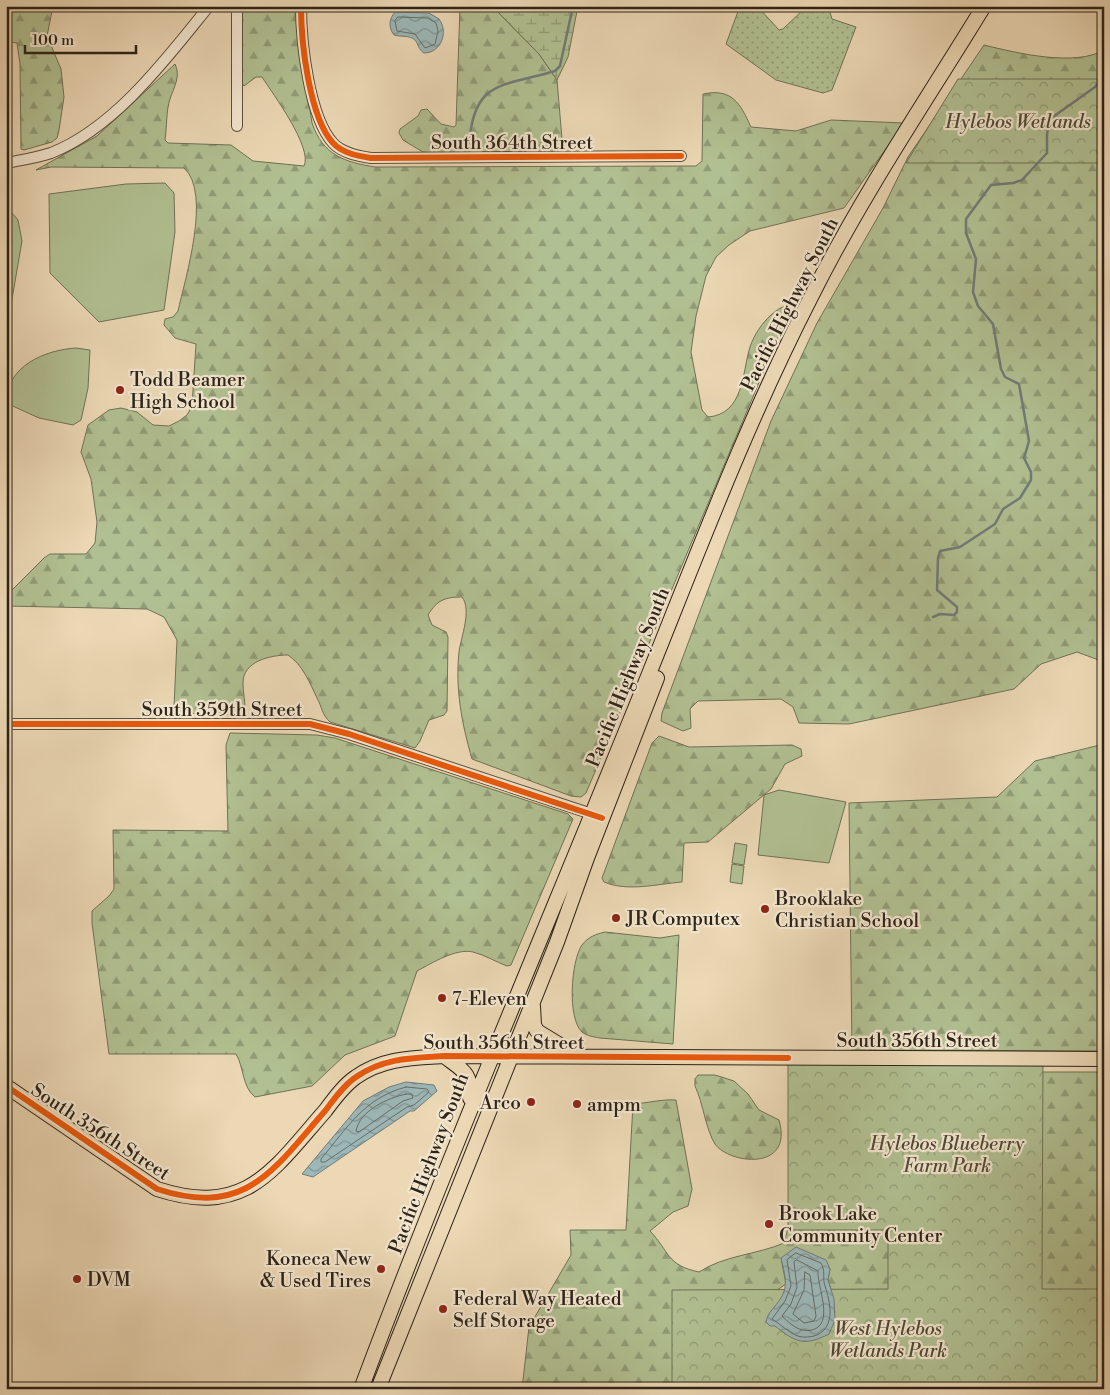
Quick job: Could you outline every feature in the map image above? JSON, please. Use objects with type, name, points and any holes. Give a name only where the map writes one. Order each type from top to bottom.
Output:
[{"type":"main road","name":"Pacific Highway South","points":[[378,1389],[571,907],[597,816],[731,468],[780,357],[849,226],[984,6]]},
{"type":"main road","name":"Pacific Highway South","points":[[361,1389],[468,1112],[597,816],[736,476],[800,335],[865,216],[994,6]]},
{"type":"main road","points":[[534,997],[534,1025],[537,1031],[579,1056]]},
{"type":"main road","points":[[444,1056],[467,1075],[470,1080],[468,1112]]},
{"type":"main road","name":"South 356th Street","points":[[6,1086],[157,1189],[180,1196],[206,1197],[238,1192],[264,1179],[355,1078],[383,1063],[401,1058],[444,1056],[579,1056],[1104,1059]]},
{"type":"street","points":[[6,163],[53,152],[99,126],[130,96],[209,6]]},
{"type":"street","points":[[237,6],[237,126]]},
{"type":"street","name":"South 364th Street","points":[[301,6],[303,48],[320,120],[334,144],[344,151],[371,158],[681,156]]},
{"type":"street","name":"South 359th Street","points":[[6,724],[310,724],[349,734],[597,816]]},
{"type":"green space","points":[[6,6],[53,6],[47,36],[61,69],[64,97],[57,138],[52,142],[24,150],[21,149],[20,64],[17,43],[10,42],[6,38]]},
{"type":"green space","points":[[242,6],[294,6],[312,123],[317,134],[322,143],[336,155],[354,163],[375,167],[696,166],[702,161],[703,94],[713,93],[728,95],[734,99],[739,104],[751,127],[796,131],[831,120],[904,123],[844,208],[750,231],[729,245],[716,257],[706,276],[696,316],[691,352],[702,410],[708,417],[720,414],[729,408],[735,400],[740,391],[750,347],[761,325],[779,309],[788,306],[790,309],[586,793],[581,797],[571,796],[472,759],[462,720],[458,679],[459,652],[466,616],[465,602],[462,597],[442,600],[428,615],[432,625],[446,632],[448,637],[447,711],[444,715],[429,720],[415,748],[330,722],[324,714],[305,674],[288,655],[266,658],[252,665],[247,670],[243,684],[245,708],[239,712],[222,715],[204,715],[178,712],[174,707],[177,640],[164,617],[147,609],[6,606],[6,596],[44,558],[50,554],[86,554],[95,543],[97,522],[91,479],[81,452],[88,425],[109,410],[121,408],[137,412],[153,425],[169,426],[187,415],[192,406],[196,344],[175,338],[164,325],[165,319],[173,317],[178,311],[190,258],[196,216],[196,196],[192,180],[184,168],[51,167],[36,170],[97,136],[175,64],[177,77],[167,114],[165,140],[168,143],[231,145],[253,161],[304,166],[303,147],[298,134],[262,77],[256,77],[244,86],[241,81]]},
{"type":"green space","points":[[460,6],[492,6],[539,54],[557,80],[562,139],[558,149],[550,153],[444,154],[423,152],[403,140],[399,133],[400,129],[418,116],[421,110],[427,109],[441,124],[454,127],[456,125]]},
{"type":"green space","points":[[492,6],[578,6],[568,57],[557,80],[539,54]]},
{"type":"green space","points":[[740,6],[758,7],[779,30],[783,29],[807,6],[828,6],[832,19],[856,27],[832,90],[823,93],[776,80],[726,44]]},
{"type":"green space","points":[[984,45],[1028,55],[1062,58],[1078,58],[1104,50],[1104,662],[1077,652],[1041,664],[1014,689],[849,724],[799,723],[793,707],[781,699],[698,701],[690,709],[691,728],[683,731],[661,721],[662,713],[771,421],[817,323],[883,208],[908,157]]},
{"type":"green space","name":"Hylebos Wetlands","points":[[958,79],[1104,79],[1104,163],[906,163]]},
{"type":"green space","points":[[165,183],[174,193],[175,232],[164,310],[99,322],[50,273],[49,194],[126,184]]},
{"type":"green space","points":[[6,206],[18,220],[22,241],[6,334],[6,279],[12,242],[10,228],[6,220]]},
{"type":"green space","points":[[76,348],[90,350],[88,388],[81,420],[73,425],[39,418],[6,403],[8,390],[13,379],[29,362],[52,352]]},
{"type":"green space","points":[[230,733],[317,735],[335,738],[568,814],[573,819],[511,965],[507,966],[477,953],[466,951],[452,954],[430,964],[417,971],[395,1036],[345,1055],[312,1086],[255,1097],[245,1082],[236,1054],[109,1054],[92,923],[92,911],[114,889],[113,830],[228,831],[226,745]]},
{"type":"green space","points":[[659,736],[689,747],[792,745],[801,749],[802,756],[785,764],[771,789],[708,842],[684,843],[682,882],[633,887],[604,882],[602,878],[652,743]]},
{"type":"green space","points":[[1104,744],[1104,1046],[1100,1051],[852,1050],[849,803],[997,797],[1035,761]]},
{"type":"green space","points":[[779,790],[846,802],[829,863],[758,855],[764,795]]},
{"type":"green space","points":[[735,843],[747,845],[744,865],[732,863]]},
{"type":"green space","points":[[732,864],[744,866],[742,884],[730,882]]},
{"type":"green space","points":[[605,932],[660,938],[679,935],[673,1044],[600,1038],[582,1032],[577,1025],[574,1015],[572,989],[578,953],[587,940]]},
{"type":"green space","points":[[788,1058],[1043,1059],[1042,1289],[1104,1289],[1104,1389],[672,1389],[672,1290],[888,1289],[888,1230],[788,1230]]},
{"type":"green space","name":"Hylebos Blueberry Farm Park","points":[[885,1072],[1104,1072],[1104,1389],[834,1299],[828,1280],[830,1269],[781,1258],[786,1284],[752,1307],[765,1389],[522,1389],[529,1327],[571,1255],[570,1230],[626,1230],[633,1104],[676,1100],[692,1189],[688,1206],[673,1212],[650,1231],[674,1261],[680,1266],[699,1272],[719,1262],[784,1243],[793,1210]]},
{"type":"green space","points":[[698,1075],[715,1075],[734,1081],[748,1094],[759,1110],[779,1120],[781,1137],[777,1148],[769,1156],[758,1159],[745,1159],[722,1151],[715,1144],[695,1086],[695,1079]]},
{"type":"water","points":[[395,12],[429,13],[439,19],[442,24],[443,35],[439,46],[435,50],[424,53],[413,38],[394,35],[390,23],[391,17]]},
{"type":"water","points":[[406,1082],[434,1085],[437,1091],[414,1111],[410,1111],[313,1177],[302,1174],[363,1101],[389,1087]]},
{"type":"water","points":[[796,1247],[826,1260],[830,1269],[828,1280],[834,1299],[835,1320],[829,1334],[813,1340],[800,1341],[794,1339],[766,1322],[785,1288],[781,1258]]},
{"type":"waterway","points":[[469,146],[472,124],[477,108],[484,97],[494,89],[506,84],[555,71],[560,66],[573,6]]},
{"type":"waterway","points":[[933,617],[940,614],[954,615],[957,612],[957,607],[937,590],[940,551],[960,547],[995,524],[1003,509],[1020,498],[1031,480],[1031,472],[1024,458],[1029,441],[1019,384],[1005,377],[1001,369],[993,324],[978,306],[973,292],[976,259],[966,233],[966,219],[991,185],[1013,183],[1022,180],[1047,153],[1047,134],[1050,119],[1095,87],[1098,83],[1104,55]]},
{"type":"cycle path","points":[[301,6],[305,58],[312,97],[325,131],[333,143],[346,152],[371,158],[681,156]]},
{"type":"cycle path","points":[[6,724],[310,724],[349,734],[602,818]]},
{"type":"cycle path","points":[[6,1086],[157,1189],[188,1196],[213,1197],[236,1193],[255,1183],[289,1152],[347,1084],[366,1071],[398,1060],[444,1056],[788,1058]]},
{"type":"place","name":"Todd Beamer High School","points":[[120,390]]},
{"type":"place","name":"Brooklake Christian School","points":[[765,909]]},
{"type":"place","name":"JR Computex","points":[[616,918]]},
{"type":"place","name":"7-Eleven","points":[[442,998]]},
{"type":"place","name":"Arco","points":[[531,1102]]},
{"type":"place","name":"ampm","points":[[577,1104]]},
{"type":"place","name":"Brook Lake Community Center","points":[[769,1224]]},
{"type":"place","name":"Koneca New & Used Tires","points":[[381,1269]]},
{"type":"place","name":"DVM","points":[[77,1279]]},
{"type":"place","name":"Federal Way Heated Self Storage","points":[[443,1309]]},
{"type":"park label","name":"West Hylebos Wetlands Park","points":[[888,1339]]}]
